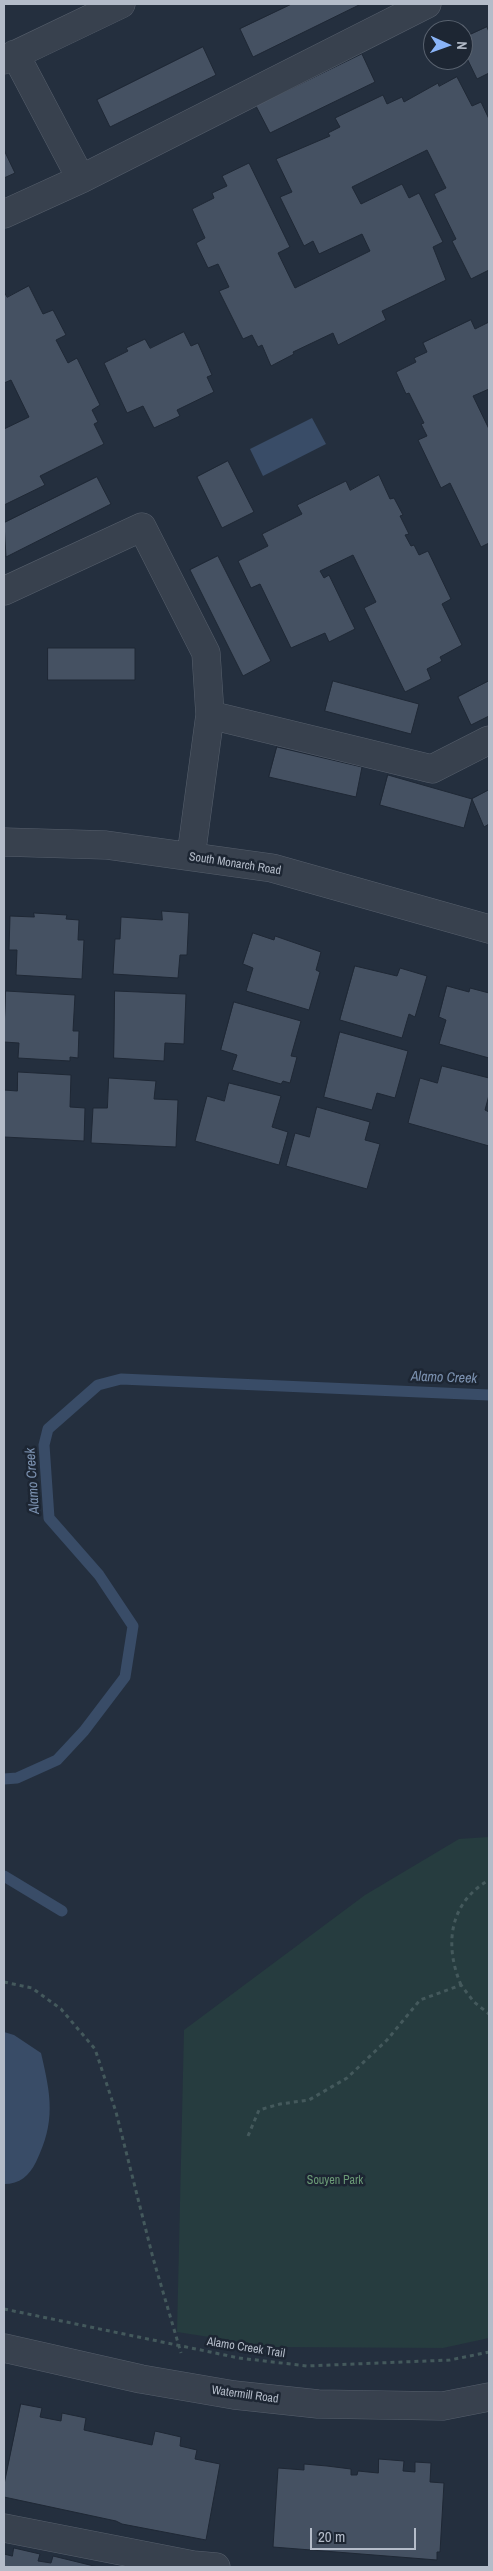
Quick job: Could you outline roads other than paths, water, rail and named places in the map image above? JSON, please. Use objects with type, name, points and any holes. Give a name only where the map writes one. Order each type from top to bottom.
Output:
[{"type":"street","points":[[81,179],[10,57],[122,4]]},
{"type":"street","points":[[4,214],[81,179],[427,4]]},
{"type":"street","points":[[4,591],[142,527],[206,653],[210,716],[191,856]]},
{"type":"street","points":[[210,716],[432,769],[489,740]]},
{"type":"street","name":"South Monarch Road","points":[[4,842],[106,845],[272,868],[489,929]]},
{"type":"street","name":"Watermill Road","points":[[4,2348],[191,2388],[234,2395],[318,2404],[443,2406],[489,2397]]},
{"type":"street","points":[[4,2528],[201,2567]]},
{"type":"water","points":[[312,418],[326,444],[263,476],[250,449]]},
{"type":"water","points":[[4,2032],[14,2035],[41,2053],[50,2108],[47,2134],[36,2162],[27,2175],[19,2181],[10,2184],[4,2184]]},
{"type":"waterway","name":"Alamo Creek","points":[[4,1779],[17,1778],[57,1760],[84,1731],[125,1677],[133,1626],[99,1575],[49,1518],[44,1445],[48,1429],[98,1385],[121,1379],[489,1395]]},
{"type":"waterway","points":[[4,1876],[62,1911]]},
{"type":"park label","name":"Souyen Park","points":[[335,2181]]}]
